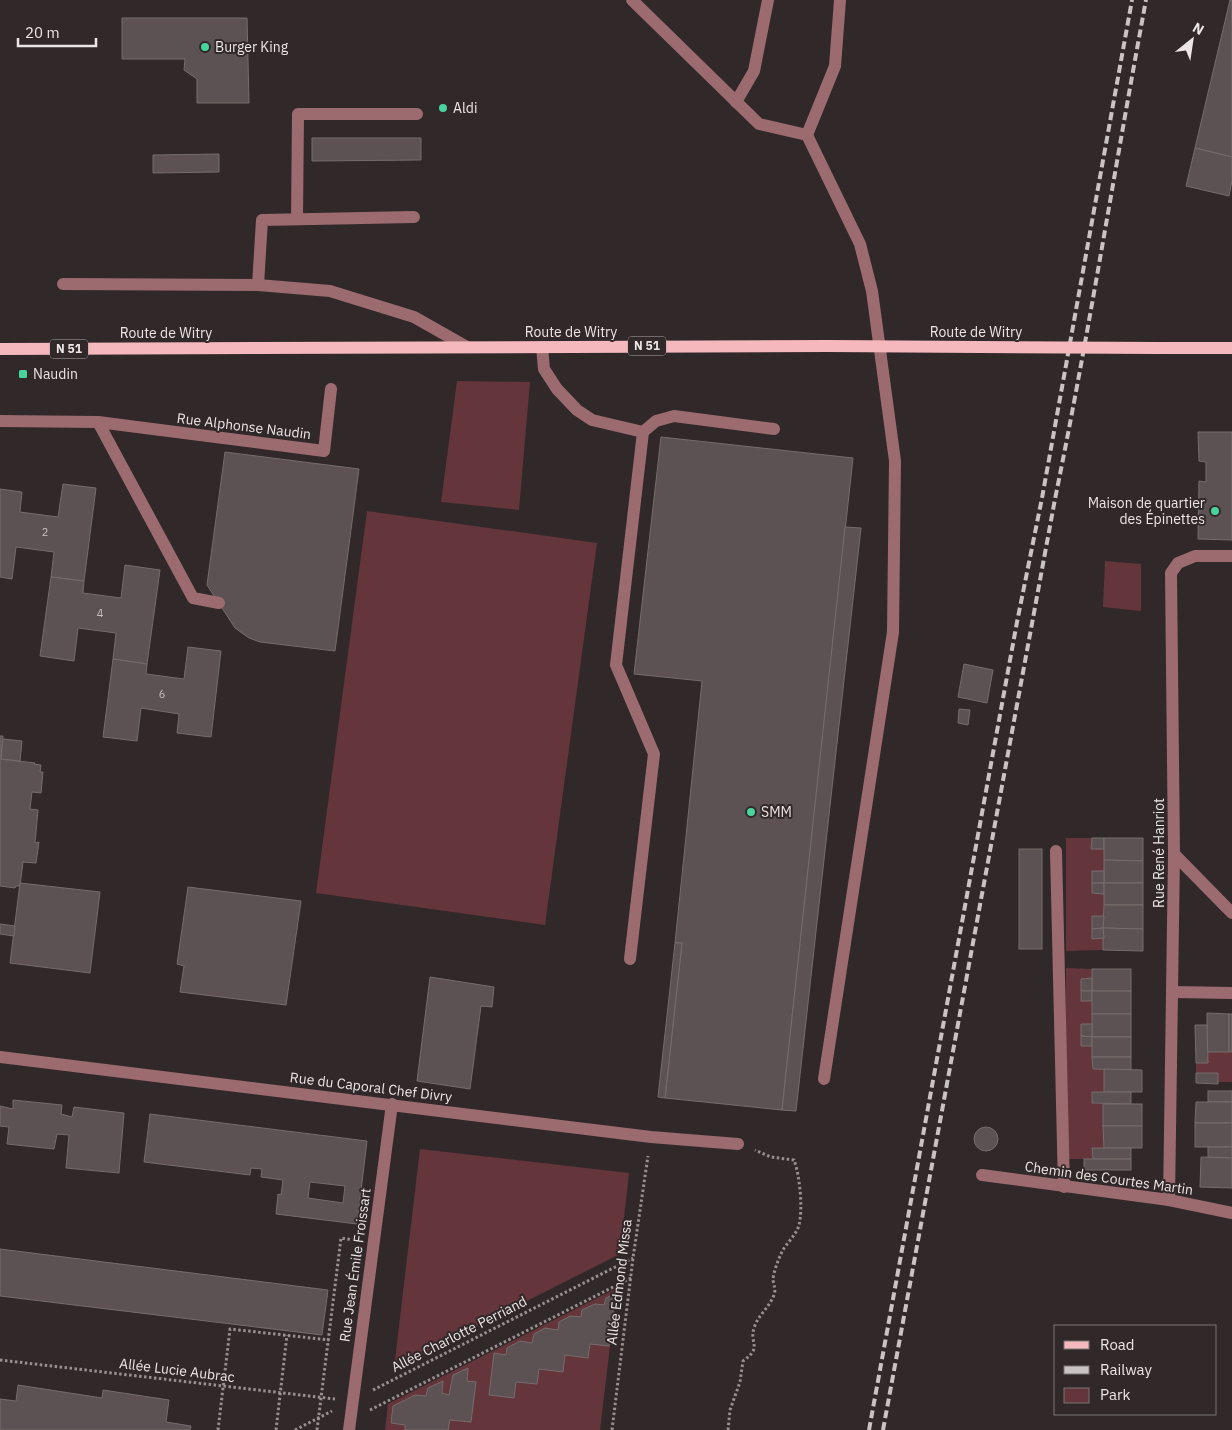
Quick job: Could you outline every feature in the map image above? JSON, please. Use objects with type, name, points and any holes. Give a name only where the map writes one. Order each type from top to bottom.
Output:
[{"type":"main road","name":"Route de Witry","points":[[0,349],[827,346],[1232,348]]},
{"type":"street","points":[[632,0],[759,124],[807,135]]},
{"type":"street","points":[[736,102],[754,71],[768,0]]},
{"type":"street","points":[[824,1079],[893,632],[895,461],[872,291],[860,244],[807,135],[835,66],[840,0]]},
{"type":"street","points":[[297,219],[298,114],[417,114]]},
{"type":"street","points":[[258,285],[262,220],[414,217]]},
{"type":"street","points":[[63,284],[258,285],[330,292],[414,317],[467,347]]},
{"type":"street","points":[[542,347],[544,369],[557,389],[577,410],[592,420],[643,432]]},
{"type":"street","name":"Rue Alphonse Naudin","points":[[0,421],[98,422],[324,451],[331,389]]},
{"type":"street","points":[[630,958],[654,754],[616,665],[643,432],[656,421],[674,416],[774,429]]},
{"type":"street","points":[[98,422],[193,598],[219,603]]},
{"type":"street","name":"Rue René Hanriot","points":[[1169,1200],[1174,854],[1172,573],[1178,563],[1195,556],[1232,556]]},
{"type":"street","points":[[1056,851],[1064,1187]]},
{"type":"street","points":[[1174,854],[1232,913]]},
{"type":"street","points":[[1173,992],[1232,993]]},
{"type":"street","name":"Rue du Caporal Chef Divry","points":[[0,1057],[651,1137],[738,1144]]},
{"type":"street","name":"Rue Jean Émile Froissart","points":[[350,1425],[392,1104]]},
{"type":"street","name":"Chemin des Courtes Martin","points":[[982,1175],[1169,1200],[1232,1213]]},
{"type":"path","name":"Allée Edmond Missa","points":[[612,1430],[630,1278],[651,1137]]},
{"type":"path","points":[[728,1430],[730,1410],[740,1382],[743,1361],[752,1354],[755,1347],[754,1328],[758,1318],[770,1305],[775,1291],[774,1274],[779,1258],[784,1246],[798,1227],[801,1215],[799,1186],[794,1160],[771,1157],[738,1144]]},
{"type":"path","points":[[317,1430],[340,1238],[374,1241]]},
{"type":"path","name":"Allée Charlotte Perriand","points":[[295,1430],[633,1258]]},
{"type":"path","points":[[350,1425],[630,1278]]},
{"type":"path","points":[[218,1430],[230,1329],[329,1340]]},
{"type":"path","points":[[276,1430],[282,1393],[287,1335]]},
{"type":"path","name":"Allée Lucie Aubrac","points":[[0,1360],[352,1401]]},
{"type":"green space","points":[[457,381],[530,382],[519,510],[441,502]]},
{"type":"green space","points":[[367,511],[597,543],[545,925],[316,893]]},
{"type":"green space","points":[[1105,561],[1141,564],[1141,611],[1103,607]]},
{"type":"green space","points":[[1066,838],[1092,838],[1091,849],[1104,849],[1104,871],[1092,872],[1092,893],[1104,894],[1104,916],[1092,916],[1092,938],[1104,938],[1103,950],[1066,951]]},
{"type":"green space","points":[[1066,968],[1092,969],[1092,978],[1081,979],[1081,1001],[1092,1001],[1092,1024],[1081,1024],[1081,1046],[1092,1046],[1093,1069],[1104,1069],[1104,1092],[1092,1093],[1092,1103],[1103,1104],[1104,1148],[1093,1148],[1093,1159],[1064,1159]]},
{"type":"green space","points":[[1207,1052],[1232,1052],[1232,1082],[1218,1082],[1218,1073],[1196,1073],[1196,1063],[1207,1063]]},
{"type":"green space","points":[[420,1149],[629,1173],[620,1254],[394,1368]]},
{"type":"green space","points":[[617,1288],[600,1430],[385,1430],[388,1404]]},
{"type":"building","points":[[1230,0],[1232,0],[1232,157],[1195,148]]},
{"type":"building","points":[[122,18],[247,18],[249,103],[197,103],[197,79],[184,70],[185,59],[122,59]]},
{"type":"building","points":[[312,138],[421,138],[421,160],[312,161]]},
{"type":"building","points":[[1195,148],[1232,157],[1232,181],[1229,196],[1186,186]]},
{"type":"building","points":[[219,154],[219,172],[153,173],[153,155]]},
{"type":"building","name":"Maison de quartier des Épinettes","points":[[1198,432],[1232,432],[1232,540],[1198,539],[1199,481],[1206,482],[1206,462],[1199,461]]},
{"type":"building","name":"SMM","points":[[661,437],[853,458],[782,1110],[665,1098],[682,943],[675,943],[702,681],[634,674]]},
{"type":"building","points":[[225,452],[359,469],[335,651],[260,642],[249,638],[235,628],[207,585]]},
{"type":"building","points":[[63,484],[96,488],[84,581],[51,577],[54,552],[16,547],[12,579],[0,577],[0,489],[22,492],[20,512],[58,517]]},
{"type":"building","points":[[845,527],[861,528],[796,1111],[782,1110]]},
{"type":"building","points":[[125,565],[160,570],[147,664],[113,659],[116,633],[78,628],[74,661],[40,656],[51,577],[84,581],[83,593],[121,598]]},
{"type":"building","points":[[188,647],[221,651],[211,737],[177,733],[179,714],[141,708],[137,741],[103,737],[113,659],[147,664],[146,674],[184,679]]},
{"type":"building","points":[[964,664],[993,670],[987,703],[958,697]]},
{"type":"building","points":[[959,709],[970,710],[968,725],[958,723]]},
{"type":"building","points":[[0,736],[3,736],[1,759],[35,763],[41,765],[40,772],[43,772],[41,793],[32,792],[30,809],[38,810],[35,843],[39,842],[36,863],[23,862],[20,886],[15,888],[0,886]]},
{"type":"building","points":[[3,739],[22,741],[20,761],[1,759]]},
{"type":"building","points":[[1092,838],[1104,838],[1104,849],[1091,849]]},
{"type":"building","points":[[1104,838],[1143,838],[1143,861],[1104,860]]},
{"type":"building","points":[[1019,849],[1042,849],[1042,949],[1019,949]]},
{"type":"building","points":[[1104,860],[1143,861],[1143,883],[1104,883]]},
{"type":"building","points":[[1092,871],[1104,871],[1104,883],[1092,883]]},
{"type":"building","points":[[20,883],[100,892],[90,973],[10,963]]},
{"type":"building","points":[[1092,883],[1104,883],[1104,894],[1092,893]]},
{"type":"building","points":[[1104,883],[1143,883],[1143,905],[1104,905]]},
{"type":"building","points":[[188,887],[301,901],[286,1005],[180,992],[184,966],[177,964]]},
{"type":"building","points":[[1104,905],[1143,905],[1143,929],[1103,928]]},
{"type":"building","points":[[1092,916],[1104,916],[1103,928],[1092,929]]},
{"type":"building","points":[[0,924],[15,926],[14,936],[0,934]]},
{"type":"building","points":[[1103,928],[1143,929],[1143,951],[1103,950]]},
{"type":"building","points":[[1103,928],[1104,938],[1092,939],[1092,929]]},
{"type":"building","points":[[675,943],[682,943],[665,1098],[658,1097]]},
{"type":"building","points":[[1092,969],[1131,969],[1131,991],[1092,991]]},
{"type":"building","points":[[430,977],[494,987],[492,1007],[481,1006],[470,1089],[417,1081]]},
{"type":"building","points":[[1092,978],[1092,991],[1081,991],[1081,979]]},
{"type":"building","points":[[1081,991],[1092,991],[1092,1001],[1081,1001]]},
{"type":"building","points":[[1092,991],[1131,991],[1131,1014],[1092,1014]]},
{"type":"building","points":[[1207,1013],[1229,1014],[1229,1052],[1207,1052]]},
{"type":"building","points":[[1092,1014],[1131,1014],[1131,1037],[1092,1037]]},
{"type":"building","points":[[1229,1014],[1232,1014],[1232,1052],[1229,1052]]},
{"type":"building","points":[[1081,1024],[1092,1024],[1092,1037],[1081,1036]]},
{"type":"building","points":[[1195,1025],[1207,1025],[1208,1063],[1196,1063]]},
{"type":"building","points":[[1081,1036],[1092,1037],[1092,1046],[1081,1046]]},
{"type":"building","points":[[1092,1037],[1131,1037],[1131,1057],[1092,1057]]},
{"type":"building","points":[[1092,1057],[1131,1057],[1131,1070],[1093,1069]]},
{"type":"building","points":[[1104,1069],[1142,1070],[1142,1092],[1104,1092]]},
{"type":"building","points":[[1196,1073],[1218,1073],[1218,1084],[1196,1083]]},
{"type":"building","points":[[1208,1091],[1232,1091],[1232,1102],[1208,1102]]},
{"type":"building","points":[[1092,1092],[1131,1092],[1131,1104],[1092,1103]]},
{"type":"building","points":[[13,1100],[62,1105],[61,1114],[72,1117],[74,1107],[124,1113],[119,1173],[66,1168],[69,1135],[57,1134],[54,1149],[7,1144],[9,1127],[0,1126],[0,1106],[13,1109]]},
{"type":"building","points":[[1196,1102],[1232,1102],[1232,1123],[1195,1123]]},
{"type":"building","points":[[1103,1104],[1142,1104],[1142,1126],[1103,1126]]},
{"type":"building","points":[[150,1114],[367,1141],[357,1224],[276,1214],[278,1194],[281,1195],[283,1180],[261,1177],[262,1169],[251,1168],[250,1175],[144,1162]],"holes":[[[310,1182],[345,1186],[343,1203],[308,1198]]]},
{"type":"building","points":[[1195,1123],[1232,1123],[1232,1147],[1195,1147]]},
{"type":"building","points":[[1103,1126],[1142,1126],[1142,1148],[1104,1148]]},
{"type":"building","points":[[986,1127],[991,1128],[997,1134],[997,1144],[991,1150],[986,1151],[981,1150],[975,1144],[974,1139],[975,1134],[981,1128]]},
{"type":"building","points":[[1208,1147],[1232,1147],[1232,1158],[1208,1157]]},
{"type":"building","points":[[1092,1148],[1131,1148],[1131,1159],[1093,1159]]},
{"type":"building","points":[[1201,1157],[1232,1158],[1232,1188],[1200,1187]]},
{"type":"building","points":[[1084,1159],[1131,1159],[1131,1170],[1084,1170]]},
{"type":"building","points":[[0,1249],[328,1290],[322,1335],[0,1296]]},
{"type":"building","points":[[612,1295],[615,1296],[609,1346],[590,1344],[588,1358],[565,1355],[563,1372],[539,1369],[537,1384],[516,1382],[514,1398],[489,1395],[494,1353],[506,1355],[507,1348],[520,1341],[532,1343],[534,1334],[545,1328],[558,1330],[559,1322],[570,1316],[581,1317],[582,1310],[595,1304],[604,1305],[606,1298]]},
{"type":"building","points":[[468,1368],[467,1381],[476,1382],[471,1422],[450,1420],[448,1430],[405,1430],[405,1425],[391,1423],[393,1406],[415,1395],[426,1396],[428,1388],[443,1381],[442,1393],[449,1395],[453,1375]]},
{"type":"building","points":[[18,1385],[102,1398],[103,1390],[169,1400],[166,1422],[191,1426],[190,1430],[0,1430],[0,1399],[16,1401]]},
{"type":"railway","points":[[869,1430],[1017,622],[1042,498],[1132,0]]},
{"type":"railway","points":[[883,1430],[1079,374],[1146,0]]},
{"type":"place","name":"Burger King","points":[[205,47]]},
{"type":"place","name":"Aldi","points":[[443,108]]},
{"type":"place","name":"Naudin","points":[[23,374]]},
{"type":"place","name":"Maison de quartier des Épinettes","points":[[1215,511]]},
{"type":"place","name":"SMM","points":[[751,812]]}]
